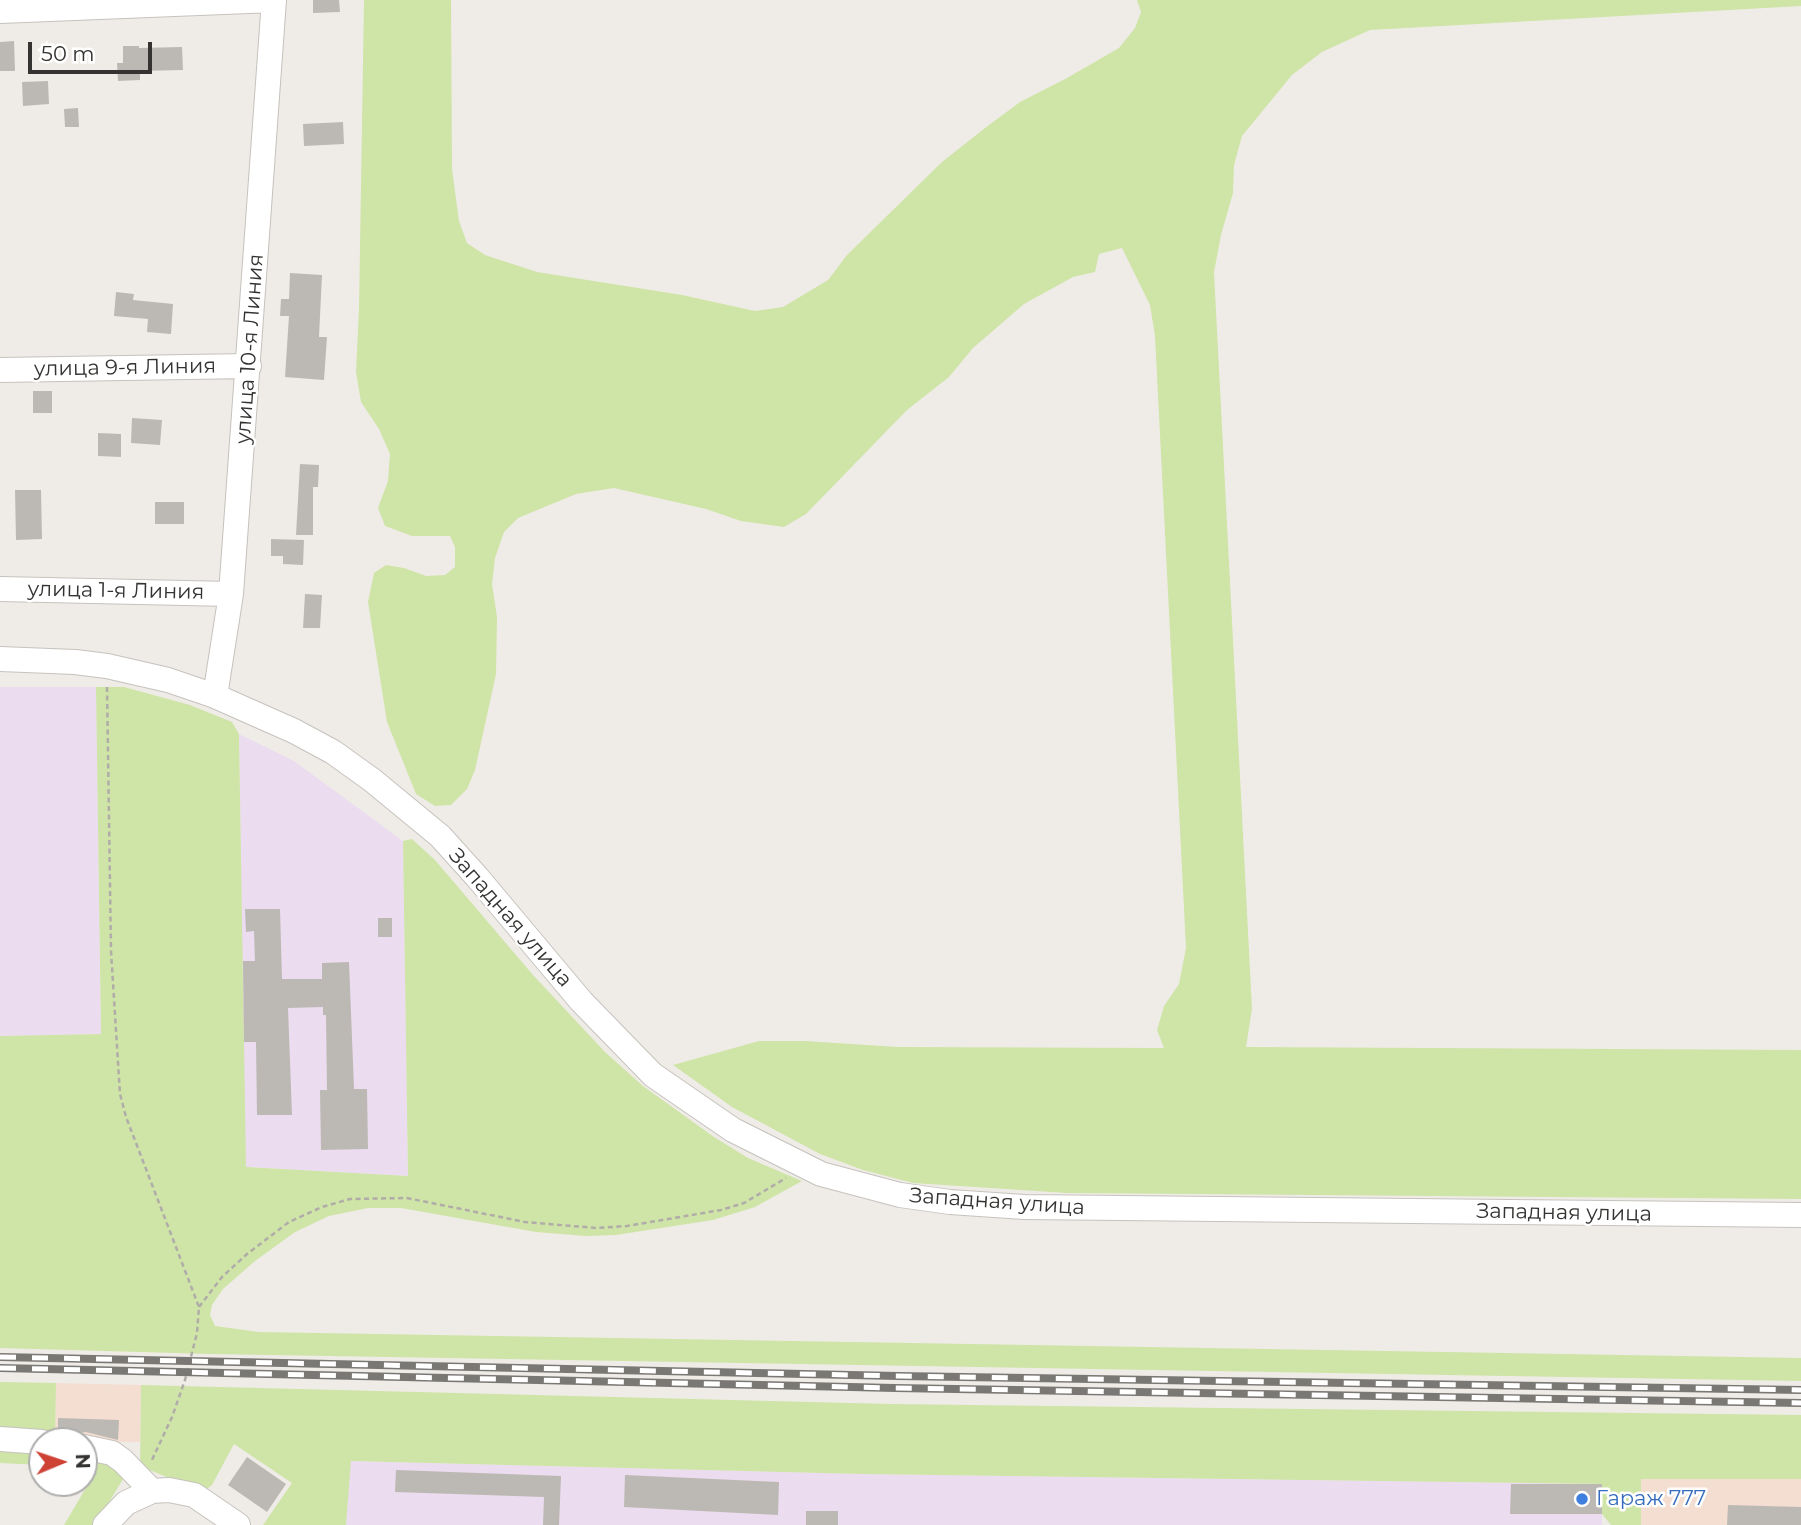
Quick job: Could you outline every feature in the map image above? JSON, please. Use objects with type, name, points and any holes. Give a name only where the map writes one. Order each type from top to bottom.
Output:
[{"type":"street","points":[[0,11],[274,0]]},
{"type":"street","name":"улица 10-я Линия","points":[[215,696],[232,594],[274,0]]},
{"type":"street","name":"улица 9-я Линия","points":[[0,370],[249,366]]},
{"type":"street","name":"улица 1-я Линия","points":[[0,589],[232,594]]},
{"type":"street","name":"Западная улица","points":[[0,659],[34,659],[107,666],[168,680],[215,696],[294,731],[333,752],[440,836],[581,1002],[653,1075],[733,1130],[804,1167],[900,1195],[950,1202],[1024,1207],[1801,1215]]},
{"type":"street","points":[[0,1439],[28,1441]]},
{"type":"street","points":[[98,1450],[112,1453],[123,1461],[152,1491]]},
{"type":"street","points":[[105,1525],[126,1503],[152,1491],[181,1491],[194,1495],[238,1525]]},
{"type":"path","points":[[107,666],[111,951],[120,1094],[126,1117],[199,1307],[197,1333],[185,1381],[150,1464],[148,1472],[152,1491]]},
{"type":"path","points":[[199,1307],[222,1277],[289,1222],[322,1207],[350,1199],[407,1198],[526,1222],[596,1228],[627,1226],[720,1210],[744,1203],[804,1167]]},
{"type":"shaded area","points":[[0,687],[96,687],[101,1034],[0,1036]]},
{"type":"shaded area","points":[[239,734],[294,761],[403,841],[408,1176],[245,1167]]},
{"type":"shaded area","points":[[56,1383],[141,1385],[140,1442],[98,1442],[98,1427],[55,1427]]},
{"type":"shaded area","points":[[350,1461],[866,1474],[1602,1484],[1602,1525],[346,1525]]},
{"type":"shaded area","points":[[1641,1479],[1801,1479],[1801,1525],[1641,1525]]},
{"type":"green space","points":[[364,0],[451,0],[452,169],[459,221],[467,243],[485,255],[537,272],[682,295],[755,311],[783,307],[828,280],[847,255],[942,162],[1020,102],[1119,48],[1135,28],[1141,12],[1137,0],[1801,0],[1801,6],[1370,30],[1322,52],[1292,75],[1242,136],[1234,165],[1233,193],[1214,272],[1252,1009],[1246,1047],[1801,1050],[1801,1199],[1067,1193],[913,1183],[863,1170],[820,1154],[732,1107],[673,1065],[759,1041],[898,1047],[1164,1048],[1157,1030],[1164,1006],[1179,984],[1186,948],[1155,336],[1150,305],[1122,248],[1099,254],[1095,272],[1073,277],[1024,304],[973,348],[949,377],[907,410],[806,514],[784,527],[741,521],[706,509],[614,488],[576,494],[518,518],[504,532],[495,558],[492,584],[497,617],[496,674],[475,770],[467,789],[451,805],[435,806],[416,794],[387,722],[368,602],[374,573],[386,565],[426,576],[445,575],[455,567],[455,547],[450,536],[412,536],[385,526],[378,508],[388,481],[390,454],[379,429],[361,402],[356,372]]},
{"type":"green space","points":[[96,687],[124,687],[190,705],[232,722],[239,734],[246,1167],[408,1176],[403,841],[412,839],[435,860],[533,975],[605,1052],[643,1086],[748,1158],[802,1181],[755,1207],[713,1220],[616,1235],[586,1236],[536,1232],[401,1208],[368,1208],[329,1216],[295,1232],[223,1289],[212,1305],[210,1315],[215,1326],[259,1332],[1801,1358],[1801,1381],[211,1354],[0,1348],[0,1036],[101,1034]]},
{"type":"green space","points":[[0,1382],[56,1383],[55,1427],[28,1427],[28,1439],[0,1436]]},
{"type":"green space","points":[[141,1385],[890,1404],[1801,1415],[1801,1479],[1641,1479],[1641,1525],[1611,1525],[1602,1514],[1602,1484],[862,1474],[351,1461],[346,1525],[263,1525],[292,1483],[234,1444],[212,1485],[203,1492],[140,1466]]},
{"type":"green space","points":[[0,1445],[28,1446],[28,1464],[0,1463]]},
{"type":"green space","points":[[98,1454],[101,1454],[125,1476],[95,1525],[64,1525],[80,1497],[98,1497]]},
{"type":"building","points":[[313,0],[339,0],[340,12],[313,13]]},
{"type":"building","points":[[14,41],[15,71],[0,71],[0,42]]},
{"type":"building","points":[[123,46],[182,47],[183,70],[140,71],[140,80],[118,81],[117,63],[123,63]]},
{"type":"building","points":[[48,81],[49,104],[23,106],[22,82]]},
{"type":"building","points":[[78,108],[79,127],[65,127],[64,109]]},
{"type":"building","points":[[343,122],[344,144],[304,146],[303,124]]},
{"type":"building","points":[[290,273],[322,275],[319,337],[327,337],[324,380],[285,377],[289,316],[280,316],[281,299],[289,299]]},
{"type":"building","points":[[116,292],[134,294],[133,300],[173,304],[171,334],[147,332],[148,319],[114,316]]},
{"type":"building","points":[[33,391],[52,391],[52,413],[33,413]]},
{"type":"building","points":[[132,418],[162,420],[160,445],[131,443]]},
{"type":"building","points":[[98,433],[121,434],[121,457],[98,456]]},
{"type":"building","points":[[300,464],[319,465],[318,487],[313,487],[313,535],[296,535]]},
{"type":"building","points":[[15,490],[41,490],[42,539],[16,540]]},
{"type":"building","points":[[155,502],[184,502],[184,524],[155,524]]},
{"type":"building","points":[[271,539],[304,540],[303,565],[283,564],[283,556],[271,556]]},
{"type":"building","points":[[305,594],[322,595],[320,628],[303,628]]},
{"type":"building","points":[[245,909],[280,909],[282,979],[322,979],[322,963],[349,962],[354,1089],[367,1089],[368,1149],[321,1150],[320,1090],[327,1090],[326,1015],[323,1015],[323,1007],[288,1008],[292,1115],[257,1115],[256,1042],[244,1042],[243,961],[255,961],[254,931],[246,932]]},
{"type":"building","points":[[378,918],[392,918],[392,937],[378,937]]},
{"type":"building","points":[[58,1418],[119,1420],[118,1440],[98,1435],[98,1427],[58,1427]]},
{"type":"building","points":[[247,1457],[286,1484],[267,1512],[228,1485]]},
{"type":"building","points":[[396,1470],[561,1476],[559,1525],[543,1525],[544,1497],[395,1492]]},
{"type":"building","points":[[625,1475],[779,1482],[778,1515],[624,1507]]},
{"type":"building","points":[[1511,1484],[1602,1484],[1602,1514],[1510,1514]]},
{"type":"building","points":[[1728,1505],[1801,1507],[1801,1525],[1727,1525]]},
{"type":"building","points":[[806,1511],[838,1511],[838,1525],[806,1525]]},
{"type":"railway","points":[[0,1357],[898,1376],[1801,1390]]},
{"type":"railway","points":[[0,1368],[895,1388],[1801,1403]]},
{"type":"place","name":"Гараж 777","points":[[1582,1499]]}]
